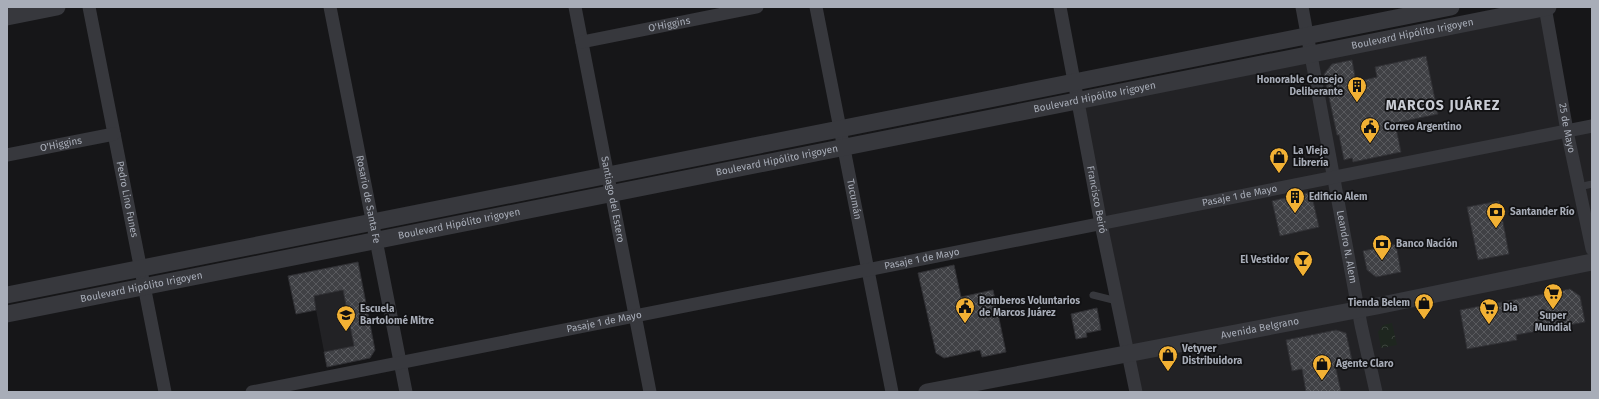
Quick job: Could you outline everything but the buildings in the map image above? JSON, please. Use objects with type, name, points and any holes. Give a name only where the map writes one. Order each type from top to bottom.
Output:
[{"type":"street","points":[[7,17],[57,7]]},
{"type":"street","name":"Pedro Lino Funes","points":[[89,7],[165,392]]},
{"type":"street","name":"Rosario de Santa Fe","points":[[330,7],[406,392]]},
{"type":"street","name":"Santiago del Estero","points":[[575,7],[634,317],[650,392]]},
{"type":"street","name":"O'Higgins","points":[[582,42],[757,7]]},
{"type":"street","name":"Tucumán","points":[[816,7],[892,392]]},
{"type":"street","name":"Francisco Beiró","points":[[1060,7],[1079,101],[1101,224],[1136,392]]},
{"type":"street","name":"Leandro N. Alem","points":[[1302,7],[1376,392]]},
{"type":"street","name":"Boulevard Hipólito Irigoyen","points":[[7,295],[140,267],[841,130],[1074,81],[1451,7]]},
{"type":"street","name":"Boulevard Hipólito Irigoyen","points":[[7,314],[1312,55],[1546,7]]},
{"type":"street","name":"25 de Mayo","points":[[1546,7],[1567,131],[1586,186],[1592,249]]},
{"type":"street","name":"Pasaje 1 de Mayo","points":[[252,392],[1592,126]]},
{"type":"street","name":"O'Higgins","points":[[7,155],[114,134]]},
{"type":"street","name":"Avenida Belgrano","points":[[927,392],[1359,309],[1592,262]]},
{"type":"lane","points":[[1093,295],[1117,301]]},
{"type":"shaded area","points":[[1545,8],[1567,131],[1592,126],[1592,392],[1136,392],[1079,101]]},
{"type":"shaded area","name":"Escuela Bartolomé Mitre","points":[[358,262],[375,350],[370,358],[327,367],[316,310],[296,314],[288,276]]},
{"type":"green space","points":[[1392,323],[1397,345],[1381,348],[1378,332],[1383,325]]},
{"type":"place","name":"Honorable Consejo Deliberante","points":[[1357,103]]},
{"type":"place","name":"Correo Argentino","points":[[1370,144]]},
{"type":"place","name":"La Vieja Librería","points":[[1279,174]]},
{"type":"place","name":"Edificio Alem","points":[[1295,214]]},
{"type":"place","name":"Santander Río","points":[[1496,229]]},
{"type":"place","name":"Banco Nación","points":[[1382,261]]},
{"type":"place","name":"El Vestidor","points":[[1303,277]]},
{"type":"place","name":"Super Mundial","points":[[1553,310]]},
{"type":"place","name":"Tienda Belem","points":[[1424,320]]},
{"type":"place","name":"Bomberos Voluntarios de Marcos Juárez","points":[[965,324]]},
{"type":"place","name":"Dia","points":[[1489,325]]},
{"type":"place","name":"Escuela Bartolomé Mitre","points":[[346,332]]},
{"type":"place","name":"Vetyver Distribuidora","points":[[1168,372]]},
{"type":"place","name":"Agente Claro","points":[[1322,381]]},
{"type":"district","name":"MARCOS JUÁREZ","points":[[1443,105]]}]
